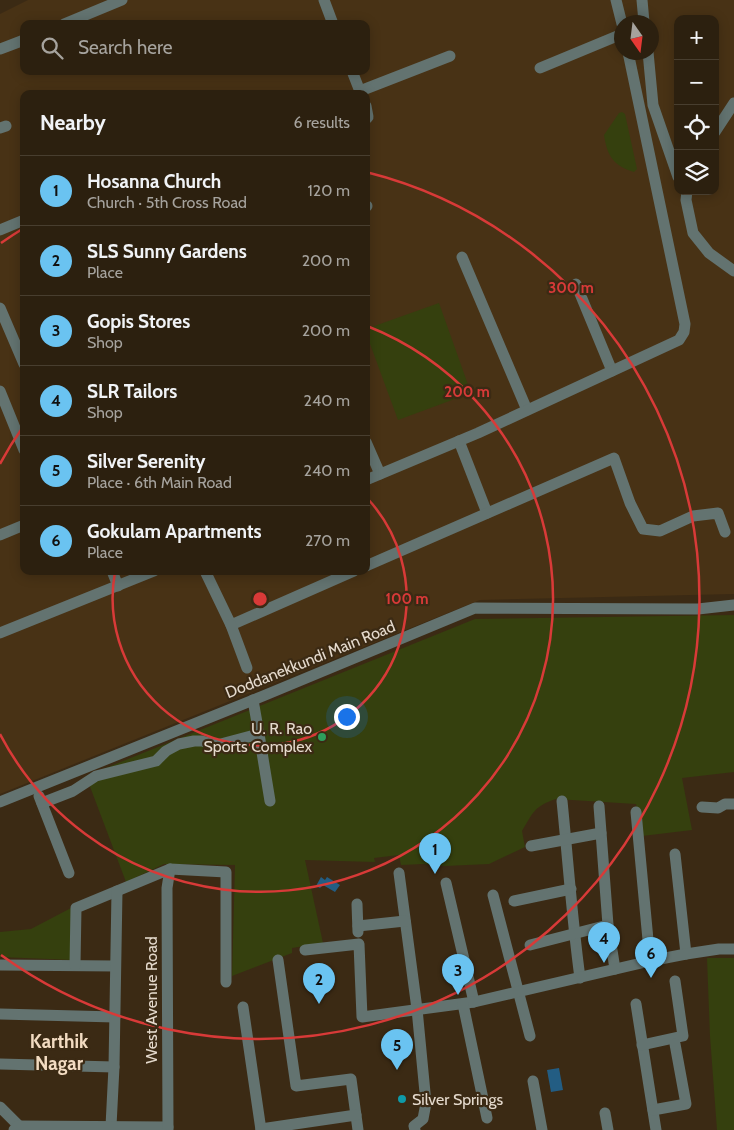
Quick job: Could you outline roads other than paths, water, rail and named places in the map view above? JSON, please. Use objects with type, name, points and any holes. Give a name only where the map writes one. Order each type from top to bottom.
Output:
[{"type":"street","points":[[74,20],[122,0]]},
{"type":"street","points":[[324,0],[332,20]]},
{"type":"street","points":[[616,0],[620,15]]},
{"type":"street","points":[[642,0],[643,15]]},
{"type":"street","points":[[540,68],[614,37]]},
{"type":"street","points":[[0,49],[20,42]]},
{"type":"street","points":[[368,90],[450,56]]},
{"type":"street","points":[[370,478],[459,441],[679,340],[684,332],[685,324],[630,60]]},
{"type":"street","points":[[649,60],[654,105],[674,165]]},
{"type":"street","points":[[354,75],[360,90]]},
{"type":"street","points":[[719,126],[734,103]]},
{"type":"street","points":[[685,195],[693,233],[709,254],[734,271]]},
{"type":"street","points":[[0,230],[20,222]]},
{"type":"street","points":[[462,257],[527,410]]},
{"type":"street","points":[[576,284],[612,371]]},
{"type":"street","points":[[0,308],[20,355]]},
{"type":"street","points":[[0,391],[20,440]]},
{"type":"street","points":[[459,441],[487,513]]},
{"type":"street","points":[[370,451],[380,474]]},
{"type":"street","points":[[370,564],[614,458],[630,503],[643,529],[660,530],[694,516],[718,512],[726,532]]},
{"type":"street","points":[[0,534],[20,526]]},
{"type":"street","points":[[114,575],[118,586]]},
{"type":"street","points":[[0,633],[144,575]]},
{"type":"street","points":[[206,575],[231,625],[247,668]]},
{"type":"street","points":[[231,625],[345,575]]},
{"type":"street","name":"Doddanekkundi Main Road","points":[[0,802],[475,608],[698,609],[734,605]]},
{"type":"street","points":[[253,700],[270,800]]},
{"type":"street","points":[[42,803],[73,791],[96,776],[156,761],[166,750],[179,744],[194,740],[217,745],[259,734]]},
{"type":"street","points":[[36,788],[69,873]]},
{"type":"street","points":[[562,801],[574,934],[580,978]]},
{"type":"street","points":[[702,807],[718,808],[725,804],[734,804]]},
{"type":"street","points":[[599,806],[608,925],[614,969]]},
{"type":"street","points":[[636,812],[650,961]]},
{"type":"street","points":[[531,846],[601,833]]},
{"type":"street","points":[[675,854],[686,954]]},
{"type":"street","points":[[75,966],[76,908],[170,869],[226,872],[226,982]]},
{"type":"street","name":"West Avenue Road","points":[[168,1128],[167,888],[170,869]]},
{"type":"street","points":[[399,873],[417,1009],[426,1103],[423,1119],[414,1126],[414,1130]]},
{"type":"street","points":[[446,884],[469,1003],[487,1118]]},
{"type":"street","points":[[514,901],[571,889]]},
{"type":"street","points":[[111,1126],[117,891]]},
{"type":"street","points":[[493,895],[530,1036]]},
{"type":"street","points":[[357,904],[362,1017],[469,1003],[650,961],[719,949],[734,949]]},
{"type":"street","points":[[358,926],[405,921]]},
{"type":"street","points":[[530,945],[608,925]]},
{"type":"street","points":[[305,950],[359,944]]},
{"type":"street","points":[[278,960],[296,1086],[351,1079],[358,1130]]},
{"type":"street","points":[[0,965],[115,966]]},
{"type":"street","points":[[642,1045],[683,1036],[675,981]]},
{"type":"street","points":[[636,1004],[656,1130]]},
{"type":"street","points":[[243,1008],[261,1129],[356,1115]]},
{"type":"street","points":[[0,1014],[115,1017]]},
{"type":"street","points":[[653,1110],[686,1104],[675,1044]]},
{"type":"street","points":[[0,1064],[114,1066]]},
{"type":"street","points":[[533,1082],[542,1130]]},
{"type":"street","points":[[0,1107],[18,1129],[111,1126],[168,1128]]},
{"type":"street","points":[[605,1113],[608,1130]]},
{"type":"water","points":[[321,877],[325,880],[327,877],[340,885],[335,892],[323,885],[320,888],[316,886]]},
{"type":"water","points":[[559,1068],[563,1090],[551,1092],[547,1070]]},
{"type":"place","name":"U. R. Rao Sports Complex","points":[[322,737]]},
{"type":"place","name":"Hosanna Church","points":[[435,874]]},
{"type":"place","name":"SLR Tailors","points":[[604,963]]},
{"type":"place","name":"Gokulam Apartments","points":[[651,978]]},
{"type":"place","name":"Gopis Stores","points":[[458,995]]},
{"type":"place","name":"SLS Sunny Gardens","points":[[319,1004]]},
{"type":"place","name":"Silver Serenity","points":[[397,1070]]},
{"type":"place","name":"Silver Springs","points":[[402,1099]]},
{"type":"district","name":"Karthik Nagar","points":[[59,1052]]}]
